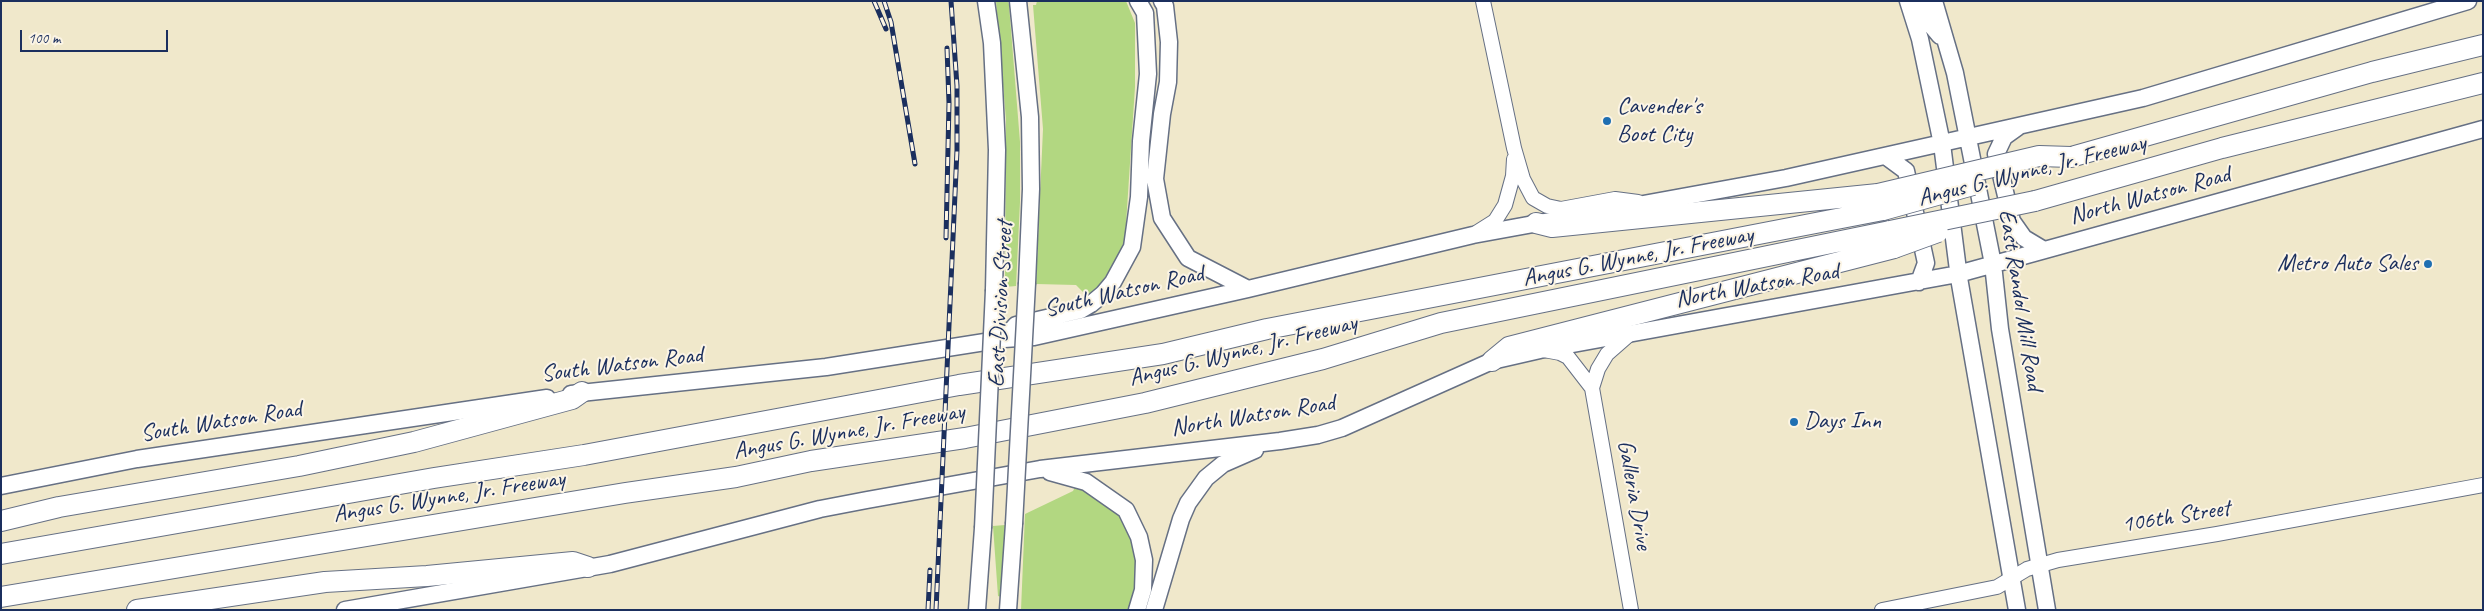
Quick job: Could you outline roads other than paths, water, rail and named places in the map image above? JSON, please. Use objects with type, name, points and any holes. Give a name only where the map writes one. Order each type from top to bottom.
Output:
[{"type":"highway","name":"Angus G. Wynne, Jr. Freeway","points":[[1,554],[434,478],[584,454],[958,385],[1163,354],[1267,329],[1881,202],[2039,156],[2071,157],[2372,72],[2483,45]]},
{"type":"highway","name":"Angus G. Wynne, Jr. Freeway","points":[[1,597],[625,493],[736,477],[811,461],[964,438],[1145,403],[1323,359],[1441,322],[1892,240],[2222,148],[2483,83]]},
{"type":"highway","points":[[1536,223],[1552,227],[1881,202]]},
{"type":"highway","points":[[1492,361],[1509,347],[1892,240]]},
{"type":"highway","points":[[1,521],[59,507],[299,466],[414,442],[572,400],[582,392]]},
{"type":"highway","points":[[137,610],[326,582],[427,576],[573,562],[588,567]]},
{"type":"main road","name":"East Division Street","points":[[977,610],[983,528],[994,290],[997,150],[992,42],[986,1]]},
{"type":"main road","name":"East Division Street","points":[[1008,610],[1027,283],[1030,190],[1030,117],[1018,1]]},
{"type":"main road","points":[[1021,21],[1028,1]]},
{"type":"main road","points":[[1004,339],[1016,324],[1081,310],[1091,304],[1113,282],[1132,247],[1139,197],[1141,141],[1148,74],[1145,14],[1138,1]]},
{"type":"main road","points":[[1162,1],[1165,6],[1169,42],[1168,82],[1162,114],[1155,179],[1162,218],[1188,258],[1248,289],[1473,235],[1641,202],[1777,180],[2143,98],[2468,1]]},
{"type":"main road","points":[[1908,1],[1921,42],[1942,144],[1958,274],[2017,610]]},
{"type":"main road","points":[[1921,1],[1936,34],[1945,36]]},
{"type":"main road","name":"East Randol Mill Road","points":[[1934,1],[1945,36],[1968,137],[1992,264],[2047,610]]},
{"type":"main road","points":[[2020,125],[2004,137],[1996,154],[2012,221],[2024,238],[2044,250]]},
{"type":"main road","name":"North Watson Road","points":[[1040,469],[1280,441],[1342,428],[1492,361],[1631,333],[1958,274],[2483,129]]},
{"type":"main road","points":[[1887,156],[1906,171],[1926,263],[1919,282],[1936,284],[1946,289],[1955,297],[1965,317]]},
{"type":"main road","points":[[1996,298],[2008,270],[2020,256]]},
{"type":"main road","name":"South Watson Road","points":[[1,486],[137,459],[582,392],[826,367],[1004,339],[1034,337],[1248,289]]},
{"type":"main road","points":[[1154,610],[1181,519],[1201,484],[1223,464],[1280,441]]},
{"type":"main road","points":[[345,610],[588,567],[820,509],[1040,469],[1086,482],[1126,510],[1139,537],[1144,560],[1142,590],[1137,610]]},
{"type":"street","points":[[1482,1],[1514,148],[1523,179],[1534,198],[1547,206],[1561,209],[1615,199],[1641,202]]},
{"type":"street","points":[[1473,235],[1495,221],[1506,205],[1513,176],[1514,148]]},
{"type":"street","points":[[1592,388],[1598,369],[1607,354],[1631,333]]},
{"type":"street","points":[[1540,350],[1560,353],[1568,357],[1592,388]]},
{"type":"street","name":"Galleria Drive","points":[[1592,388],[1631,610]]},
{"type":"street","name":"106th Street","points":[[1882,610],[1997,587],[2027,569],[2058,560],[2121,548],[2217,534],[2483,485]]},
{"type":"railway","points":[[874,1],[886,29]]},
{"type":"railway","points":[[884,1],[891,22],[915,164]]},
{"type":"railway","points":[[936,610],[957,150],[957,86],[951,1]]},
{"type":"railway","points":[[946,238],[949,103],[947,48]]},
{"type":"railway","points":[[928,610],[930,570]]},
{"type":"place","name":"Cavender's Boot City","points":[[1607,121]]},
{"type":"place","name":"Metro Auto Sales","points":[[2428,264]]},
{"type":"place","name":"Days Inn","points":[[1794,422]]}]
